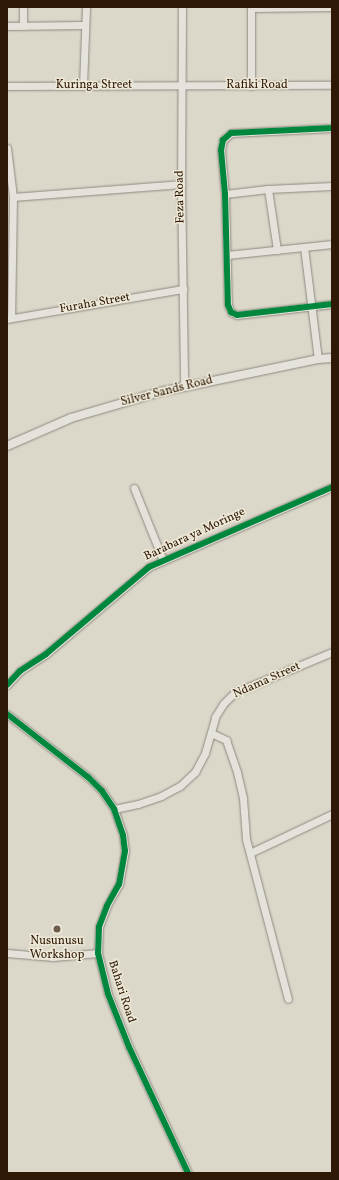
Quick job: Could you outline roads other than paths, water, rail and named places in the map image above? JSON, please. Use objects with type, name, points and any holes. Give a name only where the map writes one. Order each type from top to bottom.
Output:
[{"type":"street","points":[[23,7],[23,26]]},
{"type":"street","points":[[83,86],[86,7]]},
{"type":"street","name":"Feza Road","points":[[182,7],[181,184],[184,386]]},
{"type":"street","points":[[251,86],[251,8],[332,7]]},
{"type":"street","points":[[7,26],[85,24]]},
{"type":"street","name":"Rafiki Road","points":[[181,85],[332,85]]},
{"type":"street","name":"Kuringa Street","points":[[7,86],[181,85]]},
{"type":"street","points":[[332,128],[231,133],[223,140],[222,145],[228,305],[234,314],[237,315],[312,308],[332,304]]},
{"type":"street","points":[[7,148],[14,197],[9,319]]},
{"type":"street","points":[[14,197],[181,184]]},
{"type":"street","points":[[225,194],[268,189],[332,186],[332,190]]},
{"type":"street","points":[[268,189],[277,250]]},
{"type":"street","points":[[227,256],[332,244]]},
{"type":"street","points":[[304,247],[318,359]]},
{"type":"street","name":"Furaha Street","points":[[9,319],[183,289]]},
{"type":"street","name":"Silver Sands Road","points":[[7,446],[71,418],[184,386],[318,359],[332,358]]},
{"type":"street","name":"Barabara ya Moringe","points":[[7,685],[20,671],[46,654],[149,567],[162,560],[332,487]]},
{"type":"street","points":[[134,488],[162,560]]},
{"type":"street","name":"Ndama Street","points":[[114,809],[138,804],[180,786],[195,772],[206,753],[215,717],[222,704],[234,693],[332,652]]},
{"type":"street","name":"Bahari Road","points":[[7,714],[88,777],[102,791],[114,809],[123,835],[125,851],[118,884],[99,927],[98,953],[108,994],[129,1046],[188,1173]]},
{"type":"street","points":[[211,733],[222,738],[229,748],[243,798],[246,839],[288,998]]},
{"type":"street","points":[[250,853],[332,814]]},
{"type":"street","points":[[7,953],[53,957],[98,953]]},
{"type":"place","name":"Nusunusu Workshop","points":[[57,929]]}]
